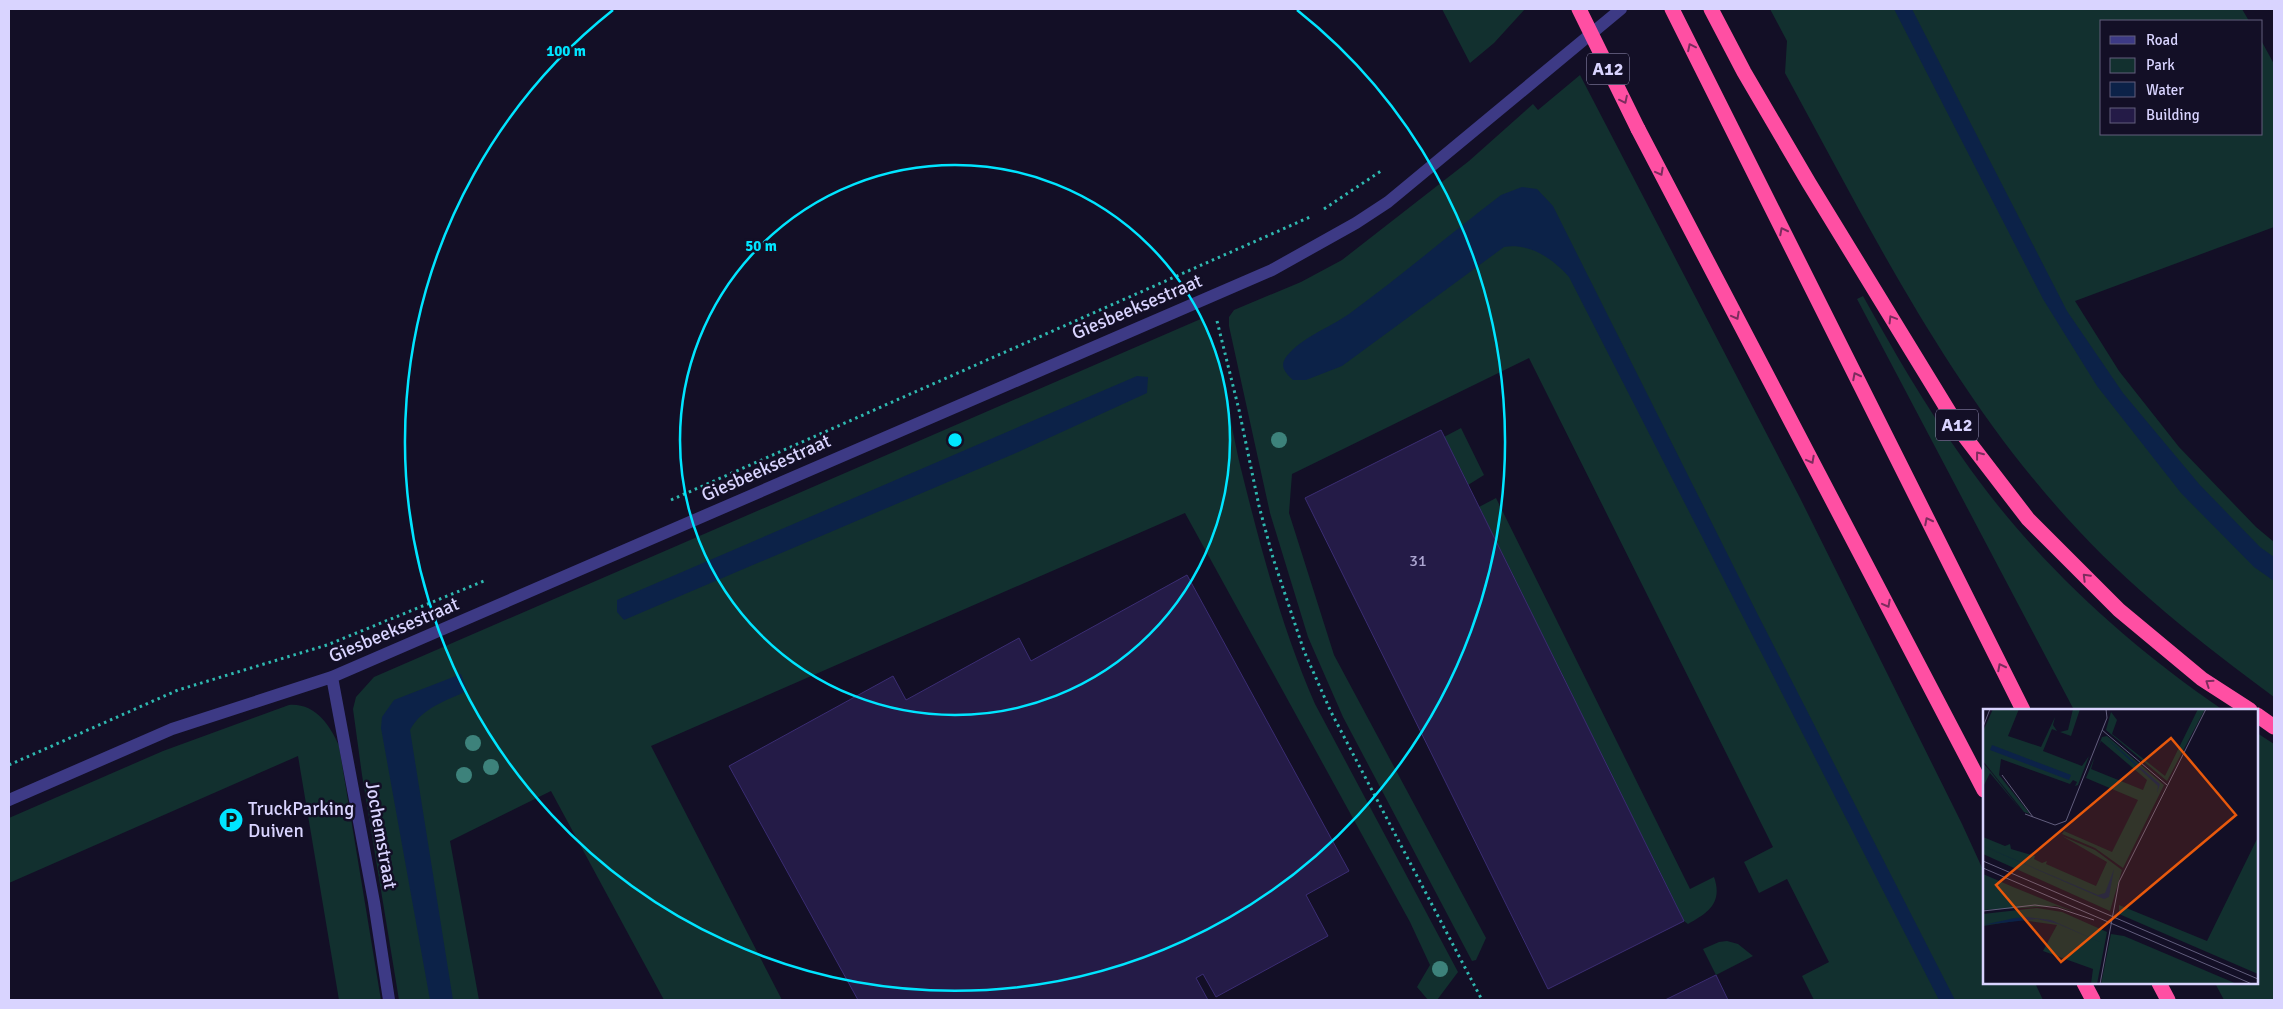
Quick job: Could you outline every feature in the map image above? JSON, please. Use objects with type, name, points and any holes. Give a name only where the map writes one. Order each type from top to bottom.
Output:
[{"type":"highway","name":"A12","points":[[1579,9],[1638,129],[1983,788]]},
{"type":"highway","points":[[1672,9],[2022,709]]},
{"type":"highway","name":"A12","points":[[1711,9],[1744,72],[1809,183],[1962,433],[2028,519],[2118,610],[2202,679],[2248,709]]},
{"type":"highway","points":[[2258,716],[2274,727]]},
{"type":"highway","points":[[2085,984],[2093,1000]]},
{"type":"highway","points":[[2160,984],[2168,1000]]},
{"type":"street","name":"Giesbeeksestraat","points":[[9,800],[172,728],[332,677],[1272,270],[1342,231],[1380,207],[1621,9]]},
{"type":"street","name":"Jochemstraat","points":[[332,677],[374,902],[389,1000]]},
{"type":"path","name":"Giesbeeksestraat","points":[[670,500],[1316,214],[1387,168]]},
{"type":"path","points":[[1210,296],[1239,410],[1259,506],[1278,576],[1304,651],[1331,712],[1482,1000]]},
{"type":"path","name":"Giesbeeksestraat","points":[[9,765],[178,690],[327,645],[490,578]]},
{"type":"green space","points":[[1442,9],[1525,9],[1494,43],[1470,63]]},
{"type":"green space","points":[[1770,9],[2242,9],[2248,20],[2100,20],[2100,135],[2263,135],[2263,44],[2274,64],[2274,227],[2075,301],[2119,371],[2179,447],[2256,527],[2274,542],[2274,697],[2219,656],[2140,590],[2090,543],[2024,468],[1948,360],[1880,247],[1785,73],[1787,41]]},
{"type":"green space","points":[[1580,75],[1800,498],[1983,870],[1983,984],[2035,984],[2043,1000],[1814,1000],[1802,976],[1829,962],[1787,879],[1759,893],[1744,862],[1773,847],[1529,358],[1292,474],[1289,513],[1334,655],[1486,938],[1476,960],[1472,961],[1343,717],[1308,637],[1270,513],[1229,326],[1229,317],[1234,310],[1301,282],[1342,260],[1469,161],[1533,104],[1538,110]]},
{"type":"green space","points":[[1863,296],[1910,377],[1948,437],[1988,493],[2017,528],[2080,595],[2114,626],[2186,684],[2222,709],[2073,709],[1857,299]]},
{"type":"green space","points":[[1203,318],[1221,373],[1241,469],[1265,559],[1282,618],[1303,676],[1315,704],[1458,972],[1437,1000],[1428,1000],[1417,987],[1430,965],[1410,922],[1185,513],[651,746],[782,1000],[664,1000],[551,791],[450,841],[479,1000],[399,1000],[353,709],[356,697],[374,677]]},
{"type":"green space","points":[[1461,428],[1484,475],[1468,485],[1444,437]]},
{"type":"green space","points":[[1496,498],[1690,889],[1714,877],[1717,894],[1712,906],[1702,916],[1688,924],[1684,921],[1479,507]]},
{"type":"green space","points":[[289,705],[298,705],[314,712],[326,723],[339,746],[381,1000],[339,1000],[298,756],[9,883],[9,818],[163,751]]},
{"type":"green space","points":[[2258,734],[2274,744],[2274,1000],[2224,1000],[2216,984],[2258,984]]},
{"type":"green space","points":[[1727,941],[1738,944],[1753,956],[1716,975],[1703,949],[1719,942]]},
{"type":"water","points":[[1894,9],[1912,9],[2067,311],[2123,393],[2199,484],[2260,547],[2274,557],[2274,581],[2254,567],[2181,493],[2097,386],[2043,299]]},
{"type":"water","points":[[1522,187],[1537,189],[1553,206],[1758,615],[1955,1000],[1939,1000],[1569,277],[1562,270],[1540,253],[1523,247],[1504,247],[1342,366],[1306,380],[1293,380],[1284,370],[1284,361],[1292,350],[1316,333],[1349,314],[1501,195]]},
{"type":"water","points":[[1137,376],[1148,377],[1147,393],[1016,453],[624,620],[617,612],[617,600]]},
{"type":"water","points":[[461,674],[467,691],[442,702],[428,711],[415,722],[410,730],[453,1000],[430,1000],[381,728],[382,717],[394,700]]},
{"type":"building","points":[[1441,430],[1684,921],[1548,989],[1305,498]]},
{"type":"building","points":[[1187,575],[1349,871],[1306,895],[1328,936],[1216,997],[1203,974],[1196,978],[1208,1000],[858,1000],[729,766],[893,676],[906,700],[1019,638],[1031,661]]},
{"type":"building","points":[[1716,975],[1728,1000],[1665,1000]]},
{"type":"place","name":"TruckParking Duiven","points":[[231,820]]}]
